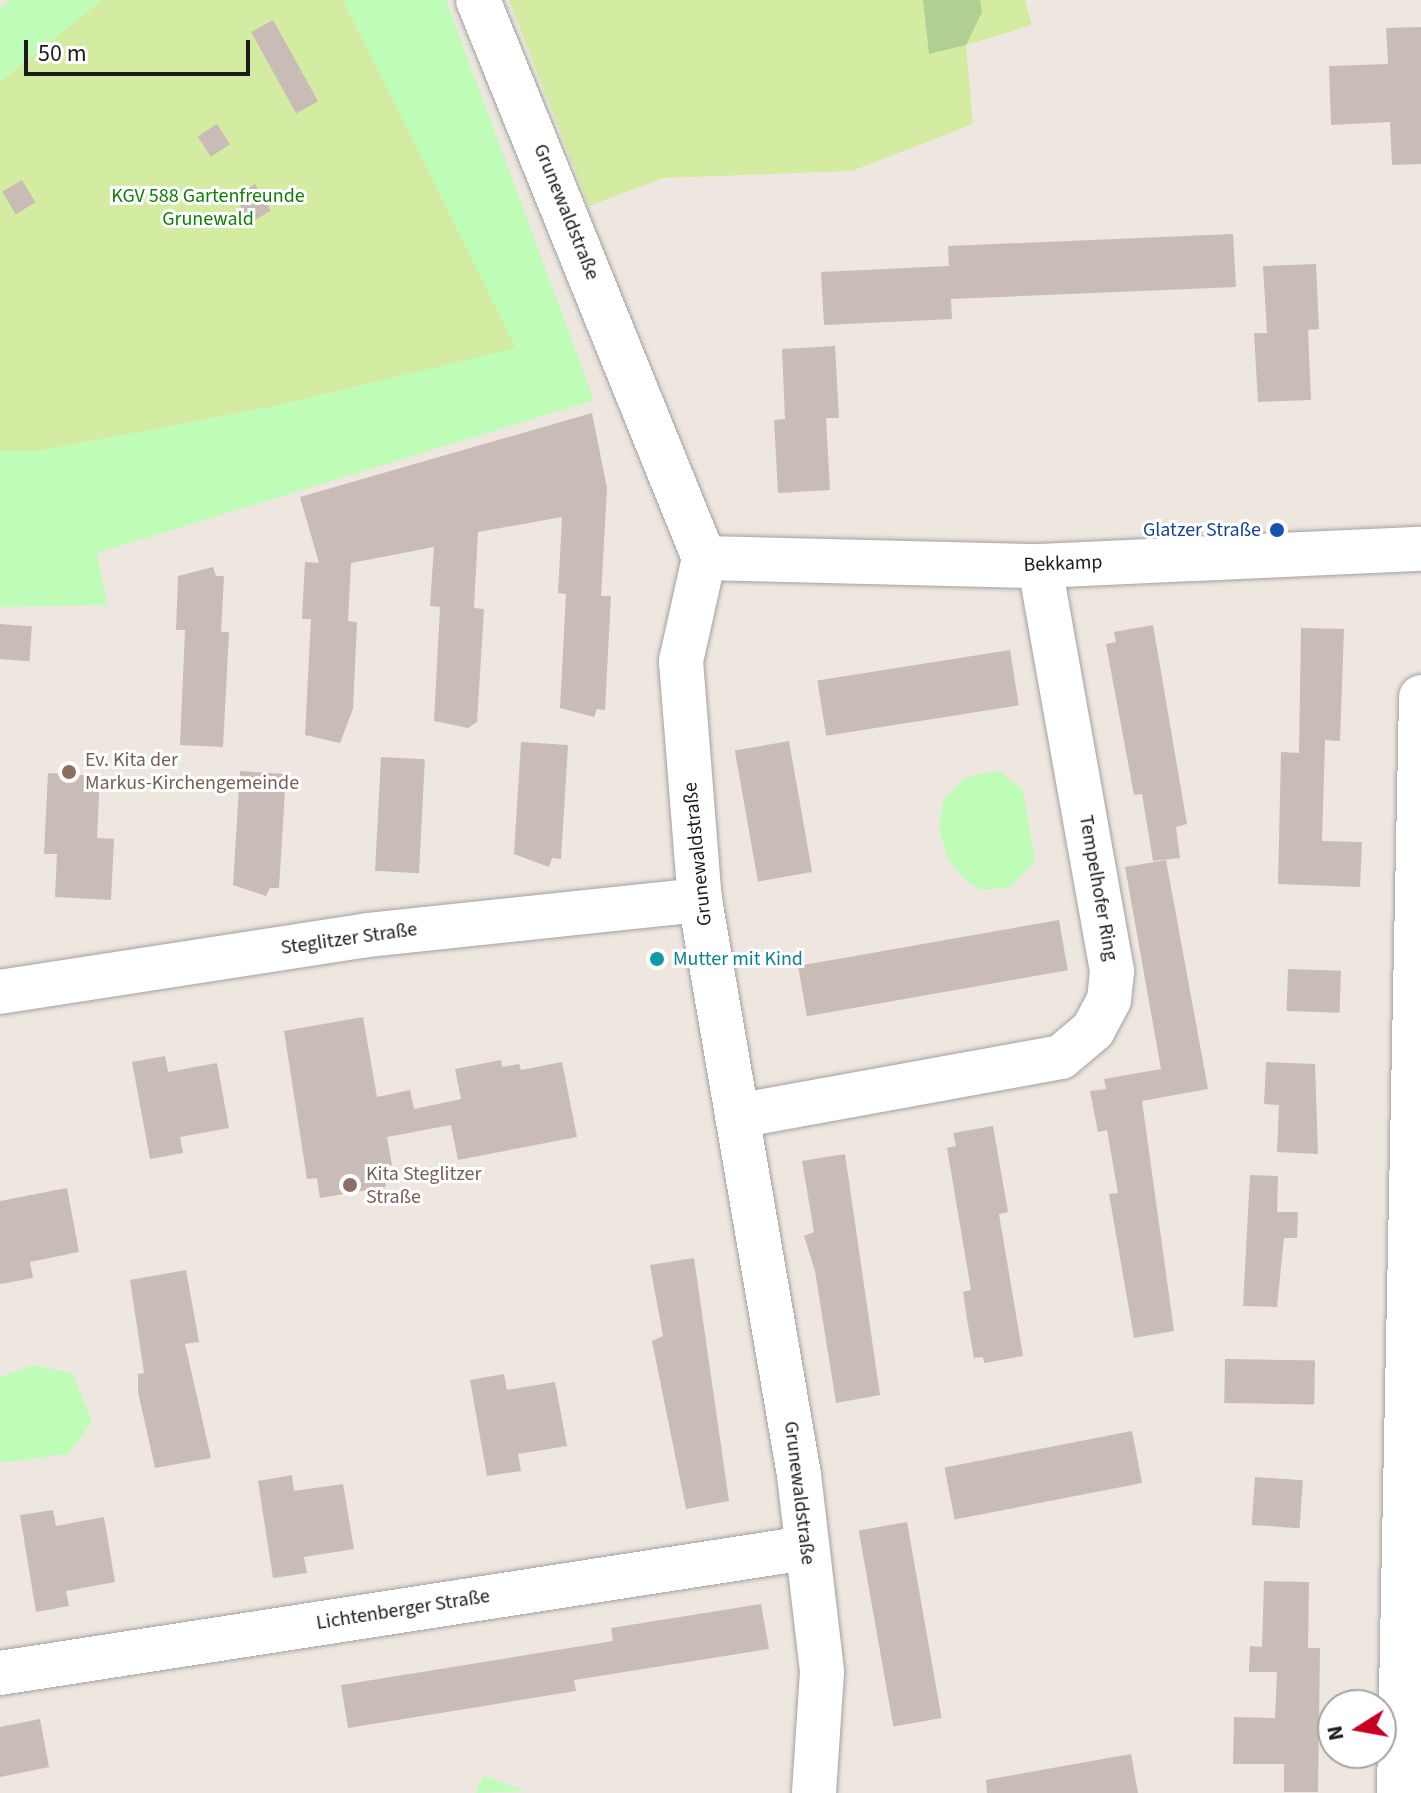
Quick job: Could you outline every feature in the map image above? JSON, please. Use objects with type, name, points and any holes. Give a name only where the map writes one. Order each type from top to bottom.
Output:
[{"type":"street","name":"Grunewaldstraße","points":[[478,0],[704,558],[681,661],[700,900],[799,1475],[822,1672],[814,1793]]},
{"type":"street","name":"Bekkamp","points":[[704,558],[1040,566],[1421,549]]},
{"type":"street","name":"Tempelhofer Ring","points":[[737,1116],[1061,1057],[1093,1030],[1109,1000],[1112,971],[1040,566]]},
{"type":"street","points":[[1399,1793],[1421,697]]},
{"type":"street","name":"Steglitzer Straße","points":[[0,992],[367,935],[700,900]]},
{"type":"street","name":"Lichtenberger Straße","points":[[0,1673],[806,1548]]},
{"type":"green space","points":[[11,0],[102,0],[0,82],[0,8]]},
{"type":"green space","name":"KGV 588 Gartenfreunde Grunewald","points":[[102,0],[343,0],[517,348],[271,407],[39,451],[0,451],[0,82]]},
{"type":"green space","points":[[343,0],[446,0],[594,400],[97,553],[107,605],[0,607],[0,451],[39,451],[271,407],[516,348]]},
{"type":"green space","points":[[509,0],[923,0],[929,53],[982,12],[980,0],[1025,0],[1032,25],[966,45],[973,124],[852,171],[663,178],[589,206]]},
{"type":"green space","points":[[923,0],[980,0],[982,12],[966,45],[929,54]]},
{"type":"green space","points":[[999,771],[1023,790],[1035,862],[1010,887],[982,890],[967,882],[947,858],[939,827],[944,799],[966,777]]},
{"type":"green space","points":[[33,1365],[72,1373],[92,1421],[69,1454],[0,1463],[0,1377]]},
{"type":"green space","points":[[483,1776],[527,1791],[476,1793]]},
{"type":"building","points":[[273,20],[318,101],[296,113],[251,32]]},
{"type":"building","points":[[1421,27],[1421,164],[1392,165],[1390,122],[1331,125],[1329,66],[1388,64],[1386,28]]},
{"type":"building","points":[[217,124],[230,144],[211,157],[198,137]]},
{"type":"building","points":[[22,180],[35,202],[16,214],[2,192]]},
{"type":"building","points":[[255,184],[271,211],[250,223],[234,196]]},
{"type":"building","points":[[1233,234],[1236,287],[951,299],[952,319],[824,325],[821,272],[949,266],[948,246]]},
{"type":"building","points":[[1316,264],[1319,329],[1308,330],[1311,400],[1258,402],[1254,333],[1267,333],[1263,266]]},
{"type":"building","points":[[835,346],[839,418],[826,418],[830,490],[778,493],[774,420],[785,419],[782,349]]},
{"type":"building","points":[[592,413],[607,488],[601,596],[611,596],[605,710],[597,709],[594,717],[560,708],[566,594],[558,593],[562,517],[478,532],[474,608],[484,609],[477,722],[468,728],[434,721],[440,607],[430,606],[434,547],[351,563],[348,621],[357,622],[353,709],[340,743],[305,735],[311,619],[302,619],[305,562],[319,563],[300,497]]},
{"type":"building","points":[[213,567],[216,576],[224,576],[221,632],[229,632],[223,747],[180,745],[185,630],[176,630],[178,576]]},
{"type":"building","points":[[0,624],[32,626],[29,661],[0,659]]},
{"type":"building","points":[[1153,625],[1187,824],[1176,827],[1180,858],[1153,861],[1142,794],[1134,795],[1106,644],[1116,642],[1114,632]]},
{"type":"building","points":[[1301,628],[1344,629],[1340,741],[1325,740],[1322,841],[1362,842],[1360,887],[1278,884],[1281,752],[1299,753]]},
{"type":"building","points":[[1010,650],[1019,705],[826,736],[817,681]]},
{"type":"building","points":[[789,741],[812,872],[758,882],[735,751]]},
{"type":"building","points":[[521,742],[568,745],[561,859],[552,858],[549,867],[514,854]]},
{"type":"building","points":[[381,757],[425,759],[419,873],[375,871]]},
{"type":"building","points":[[240,771],[286,774],[279,888],[270,888],[266,896],[233,885]]},
{"type":"building","points":[[48,773],[100,776],[97,838],[114,839],[111,900],[55,897],[57,854],[44,854]]},
{"type":"building","points":[[1166,860],[1208,1089],[1142,1101],[1174,1331],[1134,1338],[1109,1194],[1118,1193],[1107,1130],[1098,1132],[1090,1091],[1106,1089],[1104,1079],[1161,1069],[1125,867]]},
{"type":"building","points":[[1059,920],[1068,970],[807,1016],[798,966]]},
{"type":"building","points":[[1288,969],[1341,971],[1340,1013],[1287,1011]]},
{"type":"building","points":[[363,1017],[377,1097],[410,1090],[414,1109],[461,1099],[455,1069],[501,1060],[502,1067],[519,1064],[521,1070],[562,1062],[577,1137],[458,1160],[451,1125],[387,1137],[392,1165],[382,1166],[386,1187],[320,1198],[317,1178],[307,1179],[284,1031]]},
{"type":"building","points":[[165,1056],[168,1072],[217,1063],[229,1128],[180,1137],[183,1153],[150,1159],[132,1062]]},
{"type":"building","points":[[1266,1062],[1315,1064],[1318,1154],[1277,1152],[1279,1105],[1264,1104]]},
{"type":"building","points":[[993,1126],[1008,1212],[999,1214],[1023,1356],[984,1363],[983,1357],[974,1358],[967,1319],[963,1292],[971,1290],[947,1148],[956,1146],[953,1133]]},
{"type":"building","points":[[845,1154],[880,1395],[836,1403],[815,1271],[804,1236],[814,1232],[802,1161]]},
{"type":"building","points":[[1250,1175],[1278,1176],[1277,1212],[1298,1212],[1297,1238],[1284,1238],[1277,1307],[1243,1306]]},
{"type":"building","points":[[67,1188],[79,1252],[30,1262],[33,1278],[0,1284],[0,1201]]},
{"type":"building","points":[[694,1258],[729,1501],[686,1509],[652,1341],[663,1336],[650,1265]]},
{"type":"building","points":[[186,1270],[199,1342],[185,1344],[211,1458],[155,1468],[138,1392],[138,1374],[144,1373],[130,1280]]},
{"type":"building","points":[[1225,1359],[1315,1361],[1314,1405],[1224,1403]]},
{"type":"building","points":[[504,1374],[507,1390],[555,1382],[567,1446],[518,1454],[521,1471],[487,1476],[470,1380]]},
{"type":"building","points":[[1132,1431],[1142,1483],[955,1519],[945,1467]]},
{"type":"building","points":[[292,1475],[294,1491],[343,1484],[354,1549],[304,1557],[307,1573],[273,1578],[258,1481]]},
{"type":"building","points":[[1255,1477],[1303,1480],[1300,1528],[1252,1525]]},
{"type":"building","points":[[53,1510],[56,1526],[104,1517],[115,1582],[66,1591],[69,1606],[36,1612],[20,1515]]},
{"type":"building","points":[[907,1522],[942,1718],[893,1726],[859,1531]]},
{"type":"building","points":[[1264,1581],[1309,1582],[1308,1648],[1320,1648],[1319,1689],[1317,1689],[1318,1792],[1284,1792],[1284,1764],[1233,1764],[1234,1717],[1275,1718],[1277,1672],[1249,1672],[1250,1646],[1262,1647]]},
{"type":"building","points":[[761,1604],[769,1649],[574,1680],[576,1691],[348,1728],[341,1685],[613,1641],[611,1628]]},
{"type":"building","points":[[40,1719],[49,1767],[0,1777],[0,1727]]},
{"type":"building","points":[[1131,1754],[1138,1793],[987,1793],[986,1780]]},
{"type":"place","name":"Glatzer Straße","points":[[1277,530]]},
{"type":"place","name":"Ev. Kita der Markus-Kirchengemeinde","points":[[69,772]]},
{"type":"place","name":"Mutter mit Kind","points":[[657,959]]},
{"type":"place","name":"Kita Steglitzer Straße","points":[[350,1185]]}]
